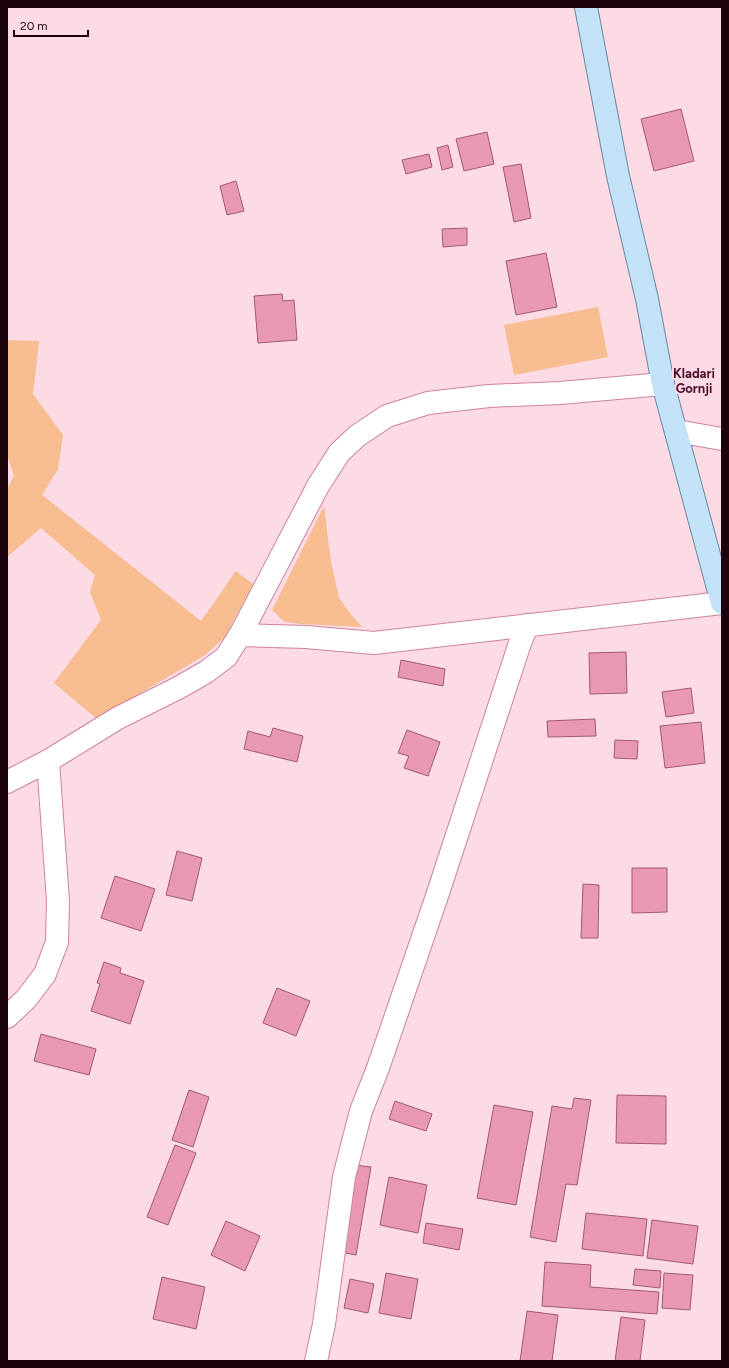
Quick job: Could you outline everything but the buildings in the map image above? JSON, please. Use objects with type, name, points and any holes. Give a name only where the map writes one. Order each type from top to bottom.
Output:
[{"type":"main road","points":[[586,7],[601,93],[618,176],[647,299],[663,384],[722,603]]},
{"type":"street","points":[[7,782],[48,761],[118,718],[180,687],[206,672],[226,657],[240,635],[318,486],[339,453],[357,436],[387,416],[428,403],[443,401],[489,396],[560,393],[663,384]]},
{"type":"street","points":[[676,431],[722,440]]},
{"type":"street","points":[[240,635],[306,637],[374,643],[722,603]]},
{"type":"street","points":[[316,1361],[324,1324],[344,1177],[361,1112],[378,1068],[527,626]]},
{"type":"street","points":[[7,1017],[26,999],[45,974],[57,942],[58,901],[48,761]]},
{"type":"shaded area","points":[[598,307],[608,357],[514,375],[504,325]]},
{"type":"shaded area","points":[[7,340],[39,341],[33,394],[63,435],[58,469],[42,495],[201,621],[236,571],[253,584],[225,637],[205,655],[97,719],[54,683],[101,620],[90,592],[95,575],[41,528],[7,557],[7,489],[14,476],[7,455]]},
{"type":"shaded area","points":[[324,506],[331,562],[339,598],[362,627],[285,622],[272,610]]},
{"type":"district","name":"Kladari Gornji","points":[[694,380]]}]
